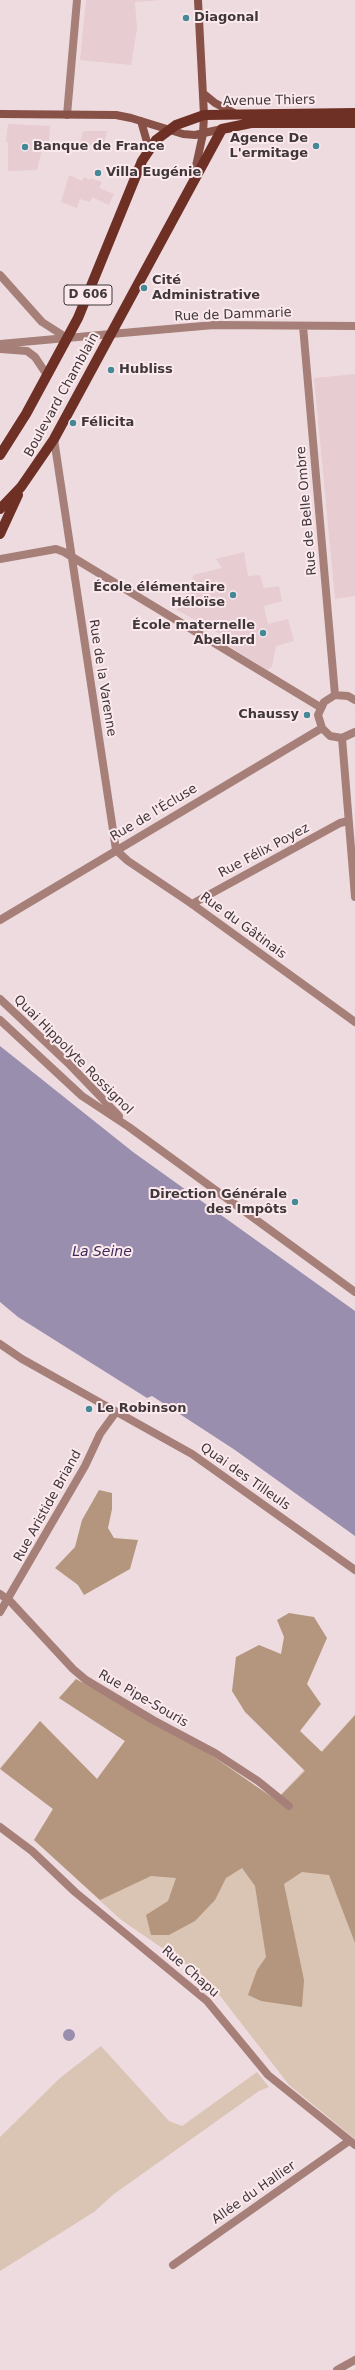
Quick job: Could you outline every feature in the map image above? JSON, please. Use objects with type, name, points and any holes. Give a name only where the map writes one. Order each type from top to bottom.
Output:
[{"type":"main road","points":[[194,178],[203,134],[204,116],[198,0]]},
{"type":"main road","points":[[204,94],[236,114]]},
{"type":"main road","name":"Avenue Thiers","points":[[185,121],[204,116],[236,114],[355,112]]},
{"type":"main road","points":[[0,114],[116,116],[141,121],[166,130],[183,134],[203,134],[222,129]]},
{"type":"main road","points":[[141,121],[149,149]]},
{"type":"main road","name":"Boulevard Chamblain","points":[[0,455],[26,414],[81,313],[142,160],[149,149],[166,130],[185,121]]},
{"type":"main road","name":"Avenue Thiers","points":[[222,129],[251,123],[355,123]]},
{"type":"main road","name":"Boulevard Chamblain","points":[[21,487],[54,439],[194,178],[222,129]]},
{"type":"main road","points":[[0,534],[21,487]]},
{"type":"main road","name":"D 606","points":[[0,509],[21,487]]},
{"type":"street","points":[[67,115],[77,0]]},
{"type":"street","points":[[0,275],[42,322],[67,338]]},
{"type":"street","name":"Rue de Dammarie","points":[[111,334],[214,326],[355,326]]},
{"type":"street","name":"Rue de Belle Ombre","points":[[303,326],[335,695]]},
{"type":"street","name":"Boulevard Chamblain","points":[[0,344],[111,334]]},
{"type":"street","name":"Boulevard Chamblain","points":[[0,349],[27,351],[35,357],[47,375]]},
{"type":"street","name":"Rue de la Varenne","points":[[54,439],[116,850]]},
{"type":"street","points":[[0,559],[56,549],[320,708]]},
{"type":"street","points":[[355,700],[348,696],[335,695],[324,702],[318,715],[322,728],[330,736],[342,738],[355,732]]},
{"type":"street","name":"Rue de l'Écluse","points":[[0,920],[322,728]]},
{"type":"street","points":[[342,738],[355,897]]},
{"type":"street","name":"Rue Félix Poyez","points":[[192,904],[340,823],[348,821]]},
{"type":"street","name":"Rue du Gâtinais","points":[[116,850],[128,861],[192,904],[355,1022]]},
{"type":"street","name":"Quai Hippolyte Rossignol","points":[[0,999],[68,1063],[129,1127]]},
{"type":"street","name":"Quai Hippolyte Rossignol","points":[[0,1020],[82,1096],[129,1127],[355,1292]]},
{"type":"street","name":"Quai des Tilleuls","points":[[0,1344],[116,1412],[192,1454],[355,1570]]},
{"type":"street","name":"Rue Aristide Briand","points":[[0,1612],[16,1587],[85,1466],[100,1434],[116,1412]]},
{"type":"street","name":"Rue Pipe-Souris","points":[[0,1594],[8,1600],[73,1669],[86,1680],[153,1720],[215,1753],[258,1781],[289,1806]]},
{"type":"street","name":"Rue Chapu","points":[[0,1827],[32,1851],[75,1892],[207,2001],[268,2075],[352,2143]]},
{"type":"street","name":"Allée du Hallier","points":[[173,2265],[352,2143]]},
{"type":"street","points":[[337,2370],[355,2360]]},
{"type":"shaded area","points":[[86,0],[163,0],[135,2],[137,29],[131,65],[80,60]]},
{"type":"shaded area","name":"Banque de France","points":[[8,124],[50,126],[49,140],[47,146],[43,146],[37,170],[8,171],[8,143],[6,142]]},
{"type":"shaded area","points":[[83,131],[107,131],[104,144],[79,146]]},
{"type":"shaded area","points":[[69,175],[82,181],[84,177],[90,180],[90,178],[102,182],[99,188],[114,194],[109,205],[92,197],[90,202],[80,199],[77,208],[61,202]]},
{"type":"shaded area","points":[[355,374],[355,596],[335,599],[314,378]]},
{"type":"shaded area","name":"École élémentaire Héloïse","points":[[244,552],[248,576],[260,575],[264,588],[279,586],[282,601],[264,606],[268,624],[288,619],[294,641],[276,646],[272,667],[267,670],[226,644],[229,639],[177,610],[192,583],[193,575],[222,568],[216,559]]},
{"type":"shaded area","points":[[99,1490],[112,1493],[112,1509],[108,1528],[114,1538],[138,1540],[130,1569],[84,1595],[78,1585],[55,1568],[75,1547],[82,1520]]},
{"type":"shaded area","points":[[289,1613],[314,1617],[327,1638],[307,1684],[321,1704],[300,1731],[322,1752],[355,1715],[355,1943],[329,1875],[302,1872],[284,1884],[304,1980],[302,2007],[261,2001],[248,1995],[257,1970],[266,1957],[255,1886],[242,1868],[226,1878],[215,1900],[195,1921],[169,1935],[151,1935],[146,1915],[168,1901],[176,1878],[151,1876],[100,1900],[34,1840],[53,1809],[0,1769],[40,1721],[97,1779],[125,1741],[59,1698],[76,1679],[211,1755],[276,1800],[305,1771],[245,1712],[232,1691],[236,1657],[259,1645],[281,1654],[284,1637],[277,1620]]},
{"type":"shaded area","points":[[76,1679],[211,1755],[276,1800],[355,1715],[355,2139],[289,2085],[207,1979],[120,1919],[34,1840],[53,1809],[0,1768],[40,1721],[97,1779],[125,1741],[59,1698]]},
{"type":"shaded area","points":[[101,2046],[169,2121],[182,2126],[257,2072],[269,2087],[259,2091],[114,2194],[94,2212],[0,2271],[0,2137],[60,2078]]},
{"type":"water","name":"La Seine","points":[[0,1046],[133,1152],[355,1311],[355,1536],[235,1450],[152,1396],[147,1398],[18,1317],[0,1302]]},
{"type":"water","points":[[71,2029],[74,2030],[74,2040],[67,2041],[64,2040],[63,2033],[64,2030]]},
{"type":"place","name":"Diagonal","points":[[186,18]]},
{"type":"place","name":"Agence De L'ermitage","points":[[316,146]]},
{"type":"place","name":"Banque de France","points":[[25,147]]},
{"type":"place","name":"Villa Eugénie","points":[[98,173]]},
{"type":"place","name":"Cité Administrative","points":[[144,288]]},
{"type":"place","name":"Hubliss","points":[[111,370]]},
{"type":"place","name":"Félicita","points":[[73,423]]},
{"type":"place","name":"École élémentaire Héloïse","points":[[233,595]]},
{"type":"place","name":"École maternelle Abellard","points":[[263,633]]},
{"type":"place","name":"Chaussy","points":[[307,715]]},
{"type":"place","name":"Direction Générale des Impôts","points":[[295,1202]]},
{"type":"place","name":"Le Robinson","points":[[89,1409]]}]
